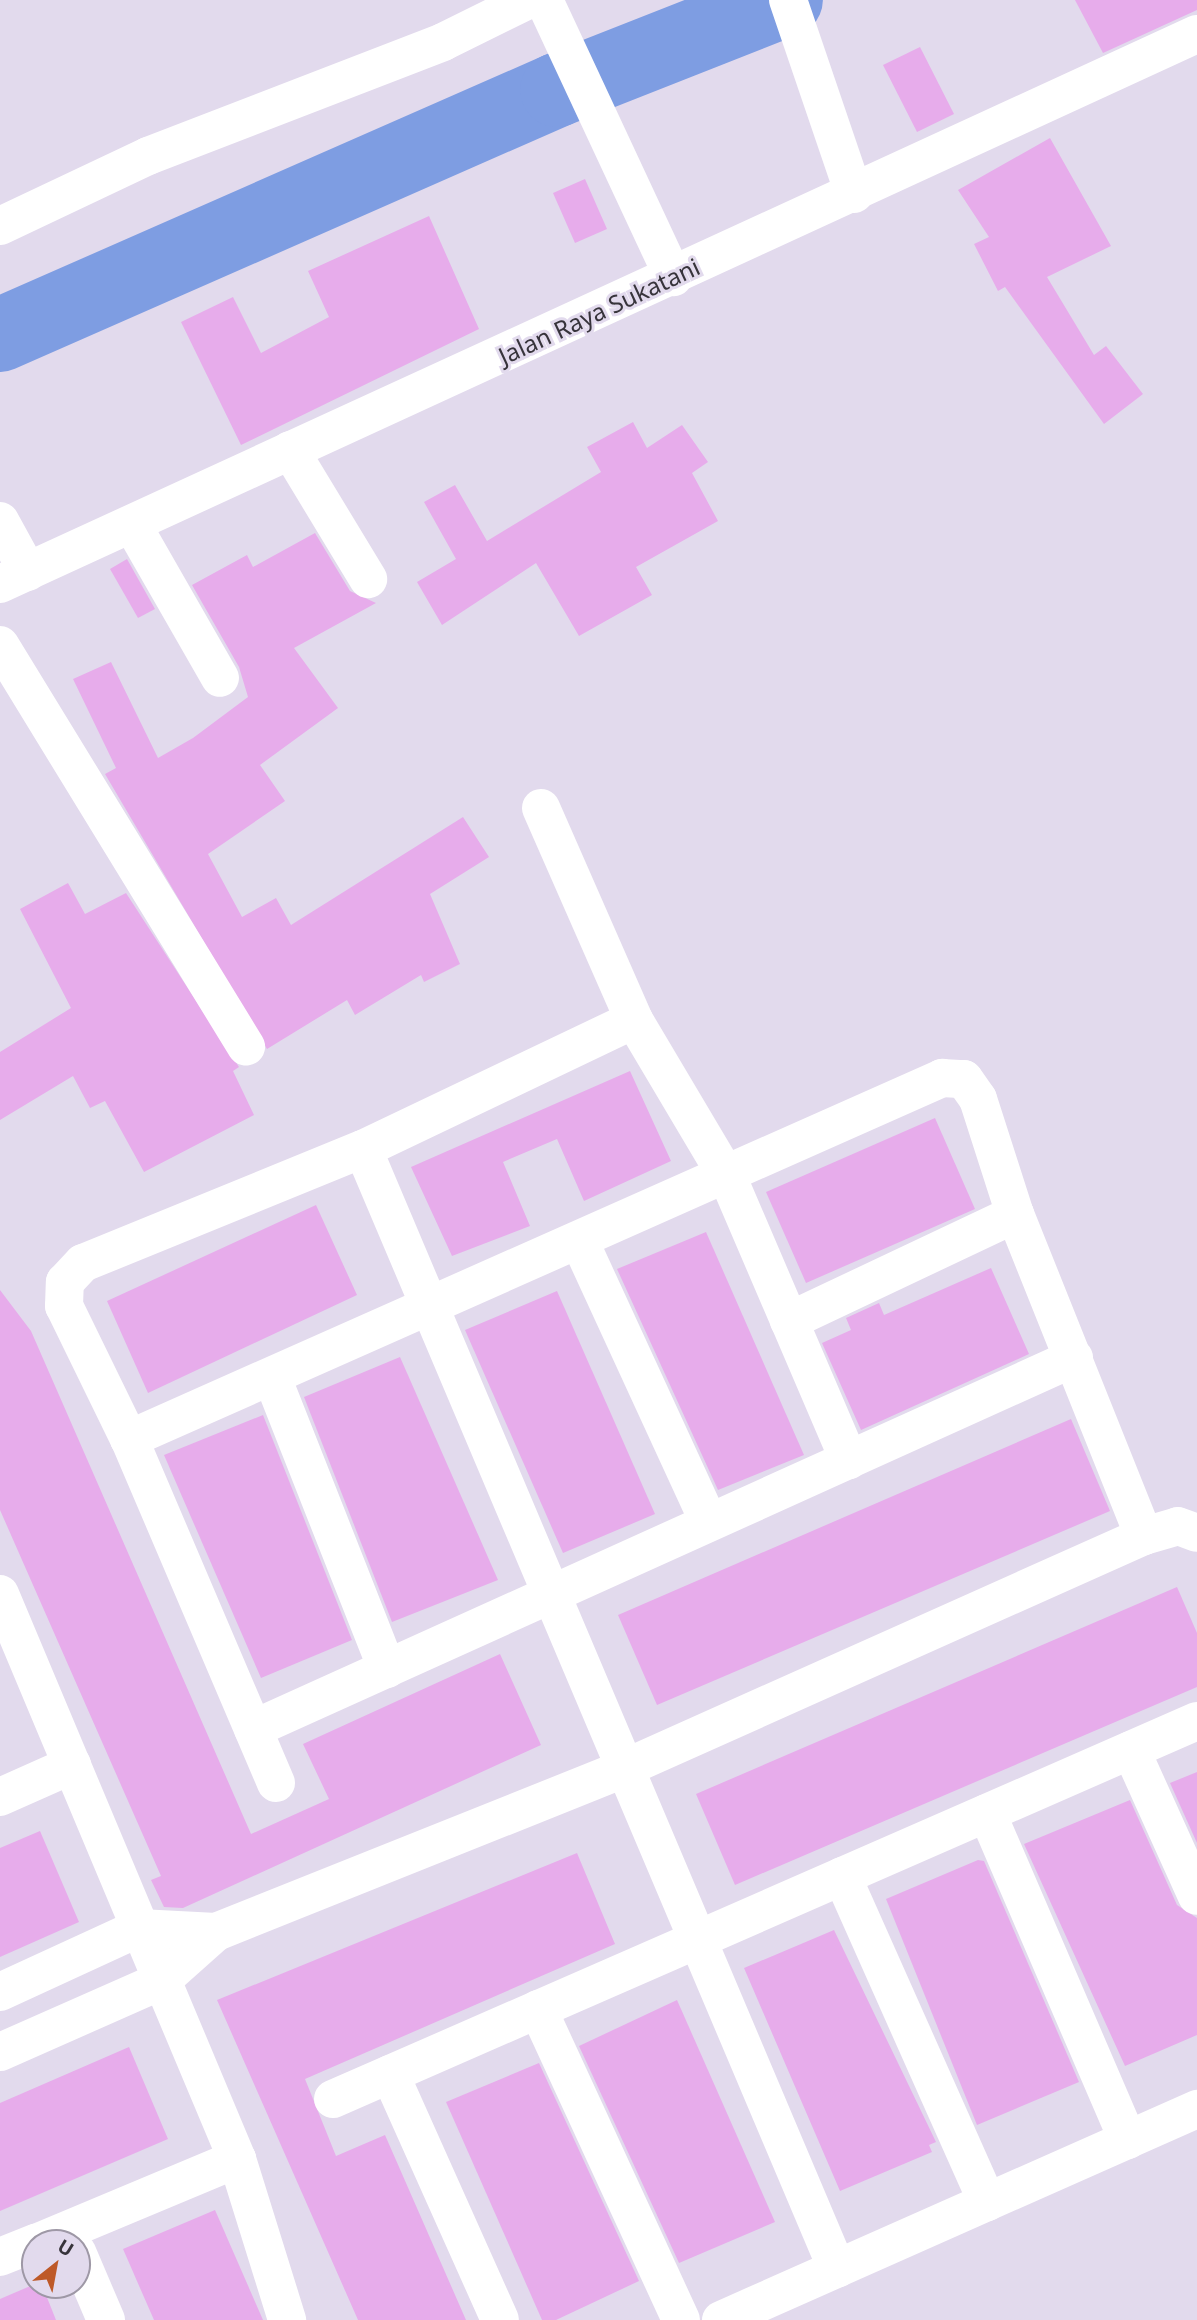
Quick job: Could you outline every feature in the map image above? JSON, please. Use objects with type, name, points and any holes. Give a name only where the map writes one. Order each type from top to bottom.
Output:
[{"type":"street","points":[[0,226],[148,156],[443,42],[528,0]]},
{"type":"street","points":[[788,0],[812,56],[854,194]]},
{"type":"street","points":[[550,14],[610,150],[673,277]]},
{"type":"street","name":"Jalan Raya Sukatani","points":[[14,578],[133,526],[290,450],[854,194],[1197,34]]},
{"type":"street","points":[[290,450],[368,579]]},
{"type":"street","points":[[0,521],[14,578]]},
{"type":"street","points":[[133,526],[220,678]]},
{"type":"street","points":[[0,645],[246,1047]]},
{"type":"street","points":[[541,807],[634,1020],[728,1178],[849,1460]]},
{"type":"street","points":[[276,1783],[129,1439],[64,1306],[65,1282],[83,1263],[363,1149],[634,1020]]},
{"type":"street","points":[[129,1439],[728,1178],[942,1078],[964,1079],[978,1099],[1014,1214],[1074,1357],[1144,1536]]},
{"type":"street","points":[[363,1149],[837,2269]]},
{"type":"street","points":[[789,1321],[1014,1214]]},
{"type":"street","points":[[580,1242],[709,1522]]},
{"type":"street","points":[[253,1729],[1074,1357]]},
{"type":"street","points":[[272,1377],[387,1669]]},
{"type":"street","points":[[0,2052],[161,1981],[216,1932],[625,1768],[1144,1536],[1178,1527],[1197,1532]]},
{"type":"street","points":[[0,1594],[237,2159],[287,2320]]},
{"type":"street","points":[[333,2099],[1197,1721]]},
{"type":"street","points":[[1131,1750],[1197,1896]]},
{"type":"street","points":[[0,1797],[72,1765]]},
{"type":"street","points":[[987,1813],[1128,2140]]},
{"type":"street","points":[[842,1876],[987,2203]]},
{"type":"street","points":[[0,1992],[139,1928],[216,1932]]},
{"type":"street","points":[[538,2009],[681,2320]]},
{"type":"street","points":[[390,2074],[500,2320]]},
{"type":"street","points":[[721,2320],[1197,2109]]},
{"type":"street","points":[[86,2229],[237,2159]]},
{"type":"street","points":[[0,2257],[21,2252]]},
{"type":"street","points":[[91,2296],[106,2320]]},
{"type":"building","points":[[1075,0],[1197,0],[1197,10],[1103,53]]},
{"type":"building","points":[[920,47],[954,114],[917,132],[883,65]]},
{"type":"building","points":[[1050,138],[1111,246],[1047,277],[1094,355],[1106,346],[1143,394],[1104,424],[1005,287],[998,291],[974,244],[989,237],[958,190]]},
{"type":"building","points":[[585,179],[607,229],[575,243],[553,193]]},
{"type":"building","points":[[429,216],[479,329],[241,445],[181,322],[233,297],[261,353],[329,317],[308,271]]},
{"type":"building","points":[[633,422],[647,448],[682,425],[708,462],[692,473],[718,521],[636,567],[652,595],[579,636],[536,563],[442,625],[417,582],[456,559],[424,502],[455,485],[487,541],[601,472],[587,447]]},
{"type":"building","points":[[315,533],[350,591],[376,603],[294,648],[338,708],[260,765],[285,801],[208,854],[242,917],[276,898],[291,925],[463,817],[489,857],[430,894],[460,964],[424,982],[421,975],[355,1015],[347,1000],[267,1049],[105,774],[116,768],[73,679],[111,662],[158,758],[193,738],[248,697],[239,667],[192,585],[247,555],[253,567]]},
{"type":"building","points":[[127,559],[155,609],[138,618],[110,569]]},
{"type":"building","points":[[68,883],[85,914],[126,893],[239,1067],[233,1071],[254,1115],[144,1172],[105,1101],[90,1108],[73,1076],[0,1120],[0,1052],[71,1008],[20,909]]},
{"type":"building","points":[[630,1071],[671,1161],[584,1201],[557,1139],[503,1162],[530,1226],[452,1256],[411,1167]]},
{"type":"building","points":[[935,1118],[975,1209],[806,1283],[766,1192]]},
{"type":"building","points":[[316,1205],[357,1295],[148,1393],[107,1301]]},
{"type":"building","points":[[706,1232],[804,1455],[718,1490],[617,1269]]},
{"type":"building","points":[[991,1268],[1029,1354],[861,1430],[822,1343],[851,1330],[846,1318],[879,1303],[884,1315]]},
{"type":"building","points":[[0,1290],[31,1331],[251,1834],[329,1799],[303,1744],[500,1654],[541,1745],[183,1908],[164,1907],[151,1880],[161,1876],[0,1510]]},
{"type":"building","points":[[557,1291],[655,1514],[563,1553],[465,1330]]},
{"type":"building","points":[[400,1357],[498,1580],[392,1622],[304,1397]]},
{"type":"building","points":[[263,1415],[352,1640],[261,1678],[164,1455]]},
{"type":"building","points":[[1071,1419],[1110,1511],[657,1705],[618,1615]]},
{"type":"building","points":[[1177,1587],[1197,1633],[1197,1687],[735,1885],[696,1794]]},
{"type":"building","points":[[1197,1772],[1197,1843],[1170,1783]]},
{"type":"building","points":[[1130,1800],[1177,1905],[1197,1918],[1197,2035],[1125,2066],[1024,1844]]},
{"type":"building","points":[[40,1831],[79,1922],[0,1957],[0,1848]]},
{"type":"building","points":[[577,1853],[615,1944],[305,2079],[336,2156],[385,2135],[466,2320],[358,2320],[217,2000]]},
{"type":"building","points":[[978,1860],[984,1861],[1079,2082],[977,2125],[886,1899]]},
{"type":"building","points":[[834,1930],[936,2142],[929,2145],[932,2152],[840,2191],[744,1968]]},
{"type":"building","points":[[677,2000],[775,2222],[679,2263],[579,2046]]},
{"type":"building","points":[[129,2047],[168,2139],[0,2211],[0,2103]]},
{"type":"building","points":[[539,2063],[639,2281],[556,2320],[542,2320],[446,2102]]},
{"type":"building","points":[[215,2210],[263,2320],[154,2320],[123,2249]]},
{"type":"building","points":[[21,2290],[21,2299],[48,2299],[56,2320],[0,2320],[0,2299]]},
{"type":"waterway","points":[[0,335],[557,90],[786,0]]}]
